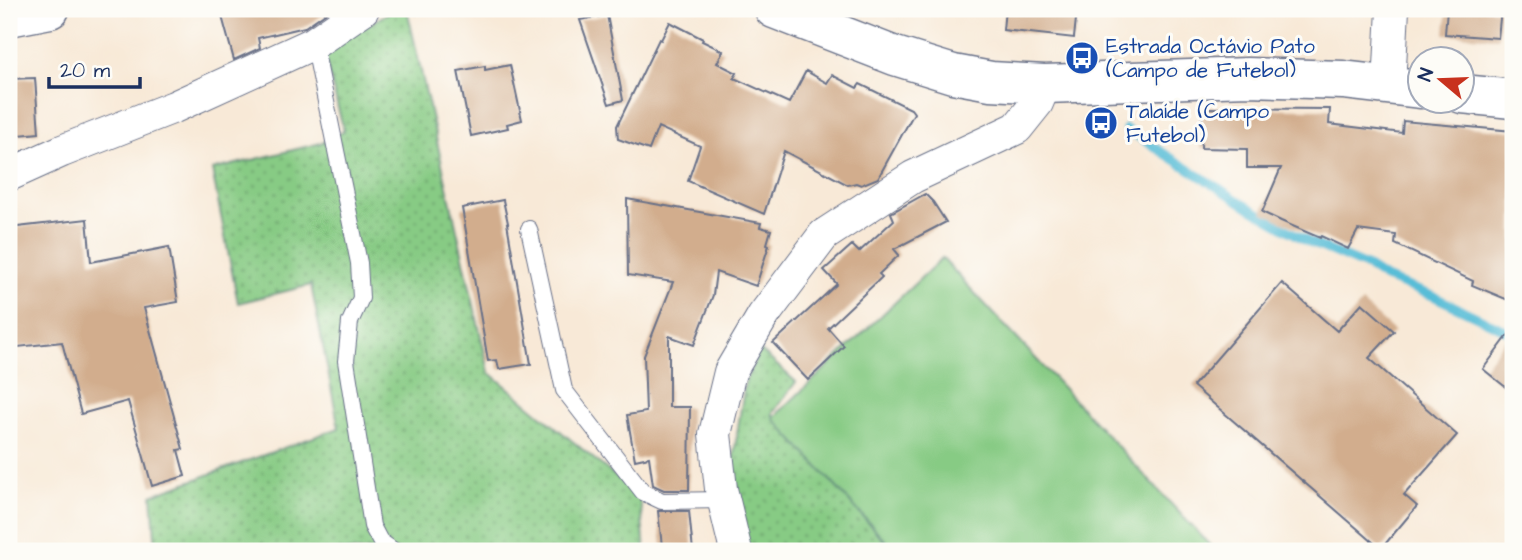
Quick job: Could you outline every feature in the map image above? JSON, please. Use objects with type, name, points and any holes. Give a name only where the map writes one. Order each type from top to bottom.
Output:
[{"type":"street","points":[[9,17],[50,9]]},
{"type":"street","points":[[9,175],[174,107],[314,43],[363,9]]},
{"type":"street","points":[[774,9],[895,56],[953,74],[991,81],[1045,84],[1248,76],[1343,80],[1405,88],[1394,9]]},
{"type":"street","points":[[736,551],[721,489],[715,434],[730,372],[763,316],[824,235],[913,177],[1017,128],[1037,103],[1045,84]]},
{"type":"street","points":[[1476,95],[1513,99]]},
{"type":"lane","points":[[314,43],[359,263],[361,298],[350,322],[346,361],[372,526],[380,541],[394,551]]},
{"type":"lane","points":[[529,229],[564,390],[643,492],[662,501],[724,500]]},
{"type":"green space","points":[[395,9],[407,9],[489,372],[640,497],[645,551],[156,551],[152,495],[339,428],[311,285],[238,303],[212,170],[321,143],[344,131],[323,51]]},
{"type":"green space","points":[[942,258],[1215,551],[895,551],[773,418]]},
{"type":"green space","points":[[760,350],[796,382],[772,414],[893,551],[751,551],[741,536],[733,460],[745,382]]},
{"type":"building","points":[[220,9],[331,9],[305,27],[258,38],[260,48],[234,60]]},
{"type":"building","points":[[1005,9],[1077,9],[1074,38],[1003,30]]},
{"type":"building","points":[[1447,9],[1501,9],[1498,38],[1445,34]]},
{"type":"building","points":[[607,15],[623,100],[609,104],[580,20]]},
{"type":"building","points":[[670,22],[723,51],[717,63],[737,73],[734,78],[789,103],[806,71],[827,83],[832,75],[857,88],[860,84],[911,109],[914,113],[878,178],[861,185],[848,185],[784,151],[764,214],[688,181],[700,146],[658,127],[649,150],[618,139],[617,126]]},
{"type":"building","points":[[510,65],[522,120],[507,124],[508,128],[471,136],[458,71],[485,66],[485,70]]},
{"type":"building","points":[[35,78],[39,133],[9,136],[9,79]]},
{"type":"building","points":[[1202,108],[1330,109],[1329,124],[1402,133],[1403,121],[1513,131],[1513,302],[1472,285],[1473,281],[1395,244],[1396,235],[1358,230],[1348,249],[1262,212],[1281,168],[1247,168],[1247,149],[1201,148]]},
{"type":"building","points":[[925,194],[946,222],[894,249],[899,255],[879,274],[882,277],[828,328],[844,346],[808,380],[773,343],[837,284],[824,270],[852,245],[859,252],[894,220],[891,213]]},
{"type":"building","points":[[627,199],[761,223],[760,227],[771,230],[756,286],[716,272],[713,295],[694,345],[669,336],[669,407],[690,407],[689,490],[664,490],[653,485],[649,457],[635,460],[627,415],[646,412],[644,356],[673,282],[628,275]]},
{"type":"building","points":[[503,200],[531,364],[499,369],[497,360],[488,361],[462,208]]},
{"type":"building","points":[[87,219],[91,262],[169,247],[178,302],[144,308],[183,449],[178,450],[185,476],[152,486],[128,401],[81,414],[62,342],[9,348],[9,228]]},
{"type":"building","points":[[1282,283],[1337,331],[1362,303],[1394,331],[1369,358],[1457,435],[1404,495],[1417,506],[1381,549],[1193,386]]},
{"type":"building","points":[[1513,329],[1513,393],[1483,369]]},
{"type":"building","points":[[658,511],[689,511],[693,551],[664,551]]},
{"type":"waterway","points":[[1126,129],[1307,241],[1513,334]]},
{"type":"place","name":"Estrada Octávio Pato (Campo de Futebol)","points":[[1082,58]]},
{"type":"place","name":"Talaíde (Campo Futebol)","points":[[1101,123]]}]
